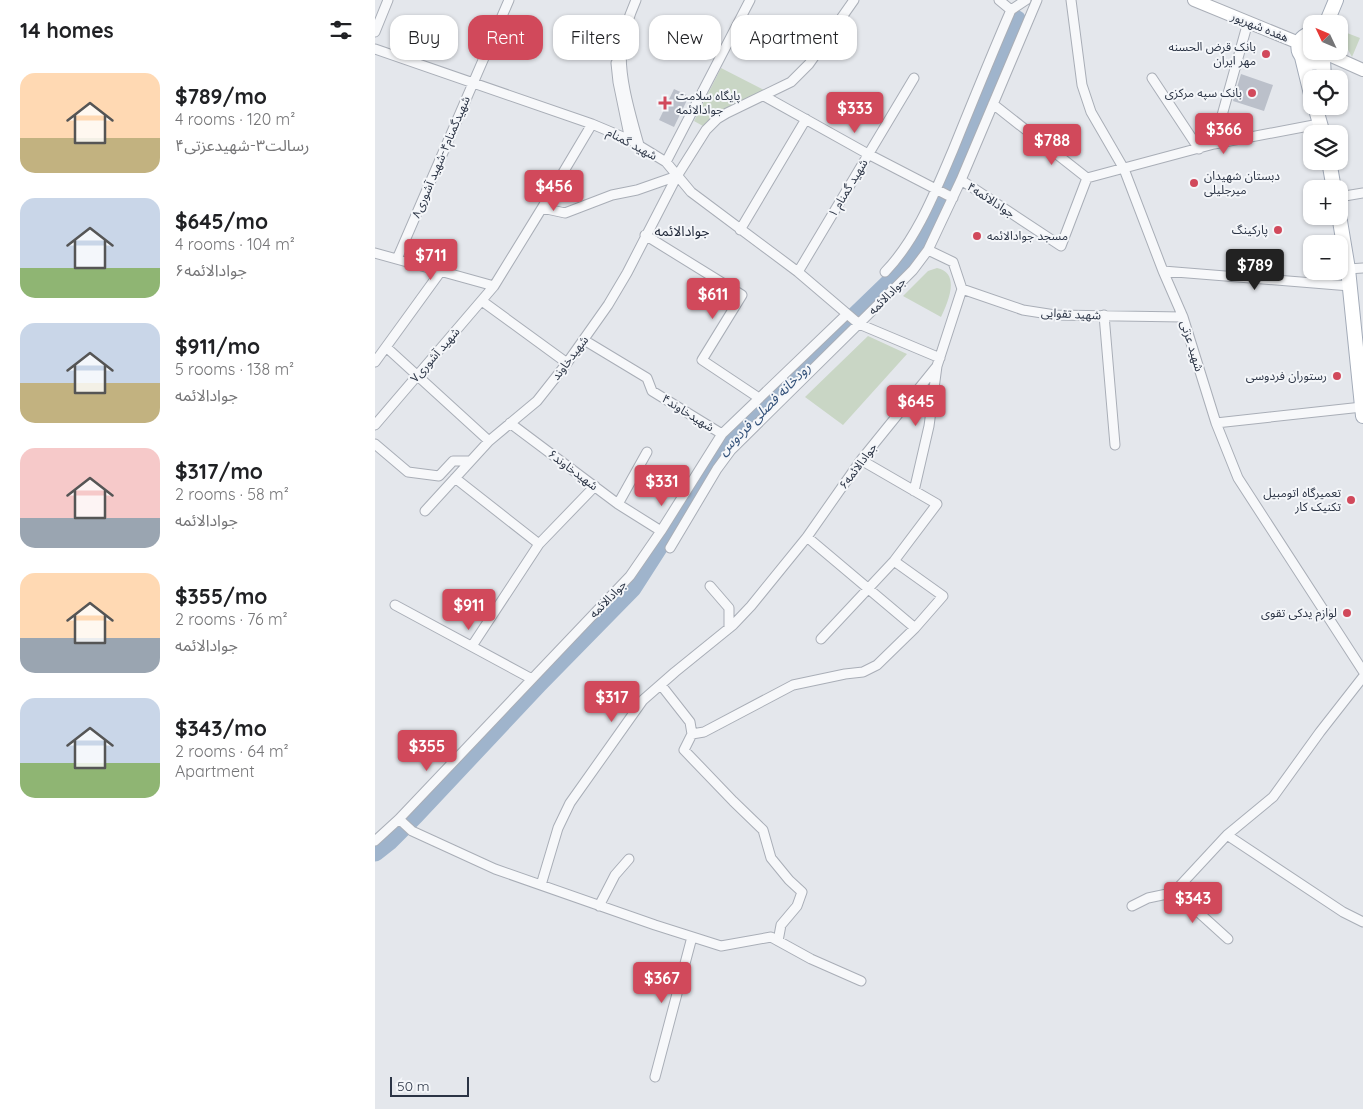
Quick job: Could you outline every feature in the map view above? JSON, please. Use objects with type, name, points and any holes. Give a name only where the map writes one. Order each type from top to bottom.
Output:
[{"type":"main road","name":"هفده شهریور","points":[[1194,0],[1248,22],[1301,50]]},
{"type":"main road","points":[[1330,15],[1336,0]]},
{"type":"main road","points":[[1303,38],[1301,50],[1306,70]]},
{"type":"main road","points":[[1338,60],[1363,70]]},
{"type":"main road","points":[[1348,269],[1363,412]]},
{"type":"street","points":[[375,32],[388,0]]},
{"type":"street","name":"شهیدگمنام۴-شهید آشوری۸","points":[[397,259],[509,0]]},
{"type":"street","points":[[630,140],[618,82],[615,53],[619,30],[631,0]]},
{"type":"street","points":[[636,0],[625,29],[621,54],[624,82],[639,145]]},
{"type":"street","points":[[666,162],[750,0]]},
{"type":"street","name":"شهیدخاوند","points":[[425,511],[489,441],[537,401],[584,340],[627,273],[677,176],[706,130],[717,119],[791,82],[809,64],[854,0]]},
{"type":"street","points":[[999,0],[1011,10],[1026,0]]},
{"type":"street","name":"جوادالائمه","points":[[670,548],[717,469],[731,450],[913,270],[928,250],[961,180],[1037,0]]},
{"type":"street","name":"شهید عزتی","points":[[1071,0],[1082,85],[1091,112],[1124,169],[1163,271],[1183,317],[1216,423],[1239,478],[1363,671]]},
{"type":"street","name":"جوادالائمه","points":[[885,272],[906,247],[937,190],[1011,10]]},
{"type":"street","points":[[1214,144],[1248,22]]},
{"type":"street","name":"شهید گمنام","points":[[375,48],[593,124],[639,145],[666,162],[691,192],[798,272],[859,324],[938,362]]},
{"type":"street","name":"شهید گمنام ۱","points":[[798,272],[914,78]]},
{"type":"street","points":[[1152,78],[1199,148]]},
{"type":"street","points":[[764,96],[868,154],[953,198]]},
{"type":"street","points":[[993,104],[1087,178],[1214,144],[1303,133]]},
{"type":"street","points":[[740,230],[806,119]]},
{"type":"street","name":"شهید آشوری۷","points":[[375,425],[494,286],[593,124]]},
{"type":"street","points":[[543,208],[565,213],[612,195],[637,190],[677,176]]},
{"type":"street","name":"جوادالائمه۴","points":[[961,180],[1061,246],[1087,178]]},
{"type":"street","points":[[1348,196],[1363,193]]},
{"type":"street","points":[[645,235],[742,295],[702,360],[759,398]]},
{"type":"street","points":[[928,250],[953,262],[962,289]]},
{"type":"street","points":[[375,253],[494,286]]},
{"type":"street","points":[[1348,269],[1363,268]]},
{"type":"street","points":[[375,362],[441,271]]},
{"type":"street","points":[[1163,271],[1350,286]]},
{"type":"street","name":"شهید تقوایی","points":[[962,289],[1023,310],[1055,315],[1183,317]]},
{"type":"street","name":"جوادالائمه۶","points":[[541,885],[558,828],[570,803],[643,700],[729,628],[751,606],[807,537],[861,460],[938,362],[962,289]]},
{"type":"street","points":[[481,301],[567,363]]},
{"type":"street","name":"جوادالائمه","points":[[375,841],[399,819],[630,576],[661,532],[722,434],[847,314]]},
{"type":"street","points":[[1104,316],[1115,445]]},
{"type":"street","name":"شهیدخاوند۴","points":[[584,340],[647,378],[652,391],[722,434]]},
{"type":"street","points":[[386,348],[489,441]]},
{"type":"street","points":[[914,491],[929,426],[938,362]]},
{"type":"street","points":[[1216,423],[1363,412]]},
{"type":"street","name":"شهیدخاوند۶","points":[[510,423],[618,504],[661,532]]},
{"type":"street","points":[[375,444],[408,472],[439,476],[453,461],[470,461]]},
{"type":"street","points":[[618,504],[647,452]]},
{"type":"street","points":[[821,639],[894,561],[937,504],[861,460]]},
{"type":"street","points":[[455,478],[539,544]]},
{"type":"street","points":[[472,646],[539,544],[595,486]]},
{"type":"street","points":[[807,537],[915,628]]},
{"type":"street","points":[[692,734],[704,732],[793,685],[863,672],[877,666],[915,628],[943,596],[894,561]]},
{"type":"street","points":[[710,586],[729,608],[729,628]]},
{"type":"street","points":[[395,605],[532,679]]},
{"type":"street","points":[[1132,906],[1148,898],[1175,891],[1227,835],[1273,798],[1319,732],[1363,677]]},
{"type":"street","points":[[661,684],[691,722],[692,734],[684,750],[763,830],[771,858],[789,880],[802,892],[797,906],[781,925],[778,941]]},
{"type":"street","points":[[399,819],[411,831],[495,869],[599,906],[721,946],[771,937],[811,959],[861,981]]},
{"type":"street","points":[[1227,835],[1343,912],[1363,922]]},
{"type":"street","points":[[599,906],[615,875],[629,859]]},
{"type":"street","points":[[1175,891],[1228,939]]},
{"type":"street","points":[[655,1077],[692,937]]},
{"type":"green space","points":[[1348,33],[1360,38],[1352,57],[1348,50]]},
{"type":"green space","points":[[721,68],[764,90],[703,126],[694,121]]},
{"type":"green space","points":[[937,268],[949,276],[951,282],[947,304],[941,317],[903,296],[928,271]]},
{"type":"green space","points":[[868,336],[907,354],[843,425],[805,397]]},
{"type":"building","name":"بانک سپه مرکزی","points":[[1241,74],[1273,85],[1264,111],[1233,101]]},
{"type":"building","points":[[674,89],[689,96],[674,127],[659,120]]},
{"type":"waterway","name":"رودخانه فصلی فردوس","points":[[375,852],[415,815],[538,684],[632,588],[720,451],[762,406],[907,266],[941,199],[1017,20]]},
{"type":"place","name":"بانک قرض الحسنه مهر ایران","points":[[1266,54]]},
{"type":"place","name":"بانک سپه مرکزی","points":[[1252,93]]},
{"type":"place","name":"پایگاه سلامت جوادالائمه","points":[[665,103]]},
{"type":"place","name":"دبستان شهیدان میرجلیلی","points":[[1194,183]]},
{"type":"place","name":"پارکینگ","points":[[1278,230]]},
{"type":"place","name":"مسجد جوادالائمه","points":[[977,236]]},
{"type":"place","name":"رستوران فردوسی","points":[[1337,376]]},
{"type":"place","name":"تعمیرگاه اتومبیل تکنیک کار","points":[[1351,500]]},
{"type":"place","name":"لوازم یدکی تقوی","points":[[1347,613]]},
{"type":"district","name":"جوادالائمه","points":[[682,231]]}]
